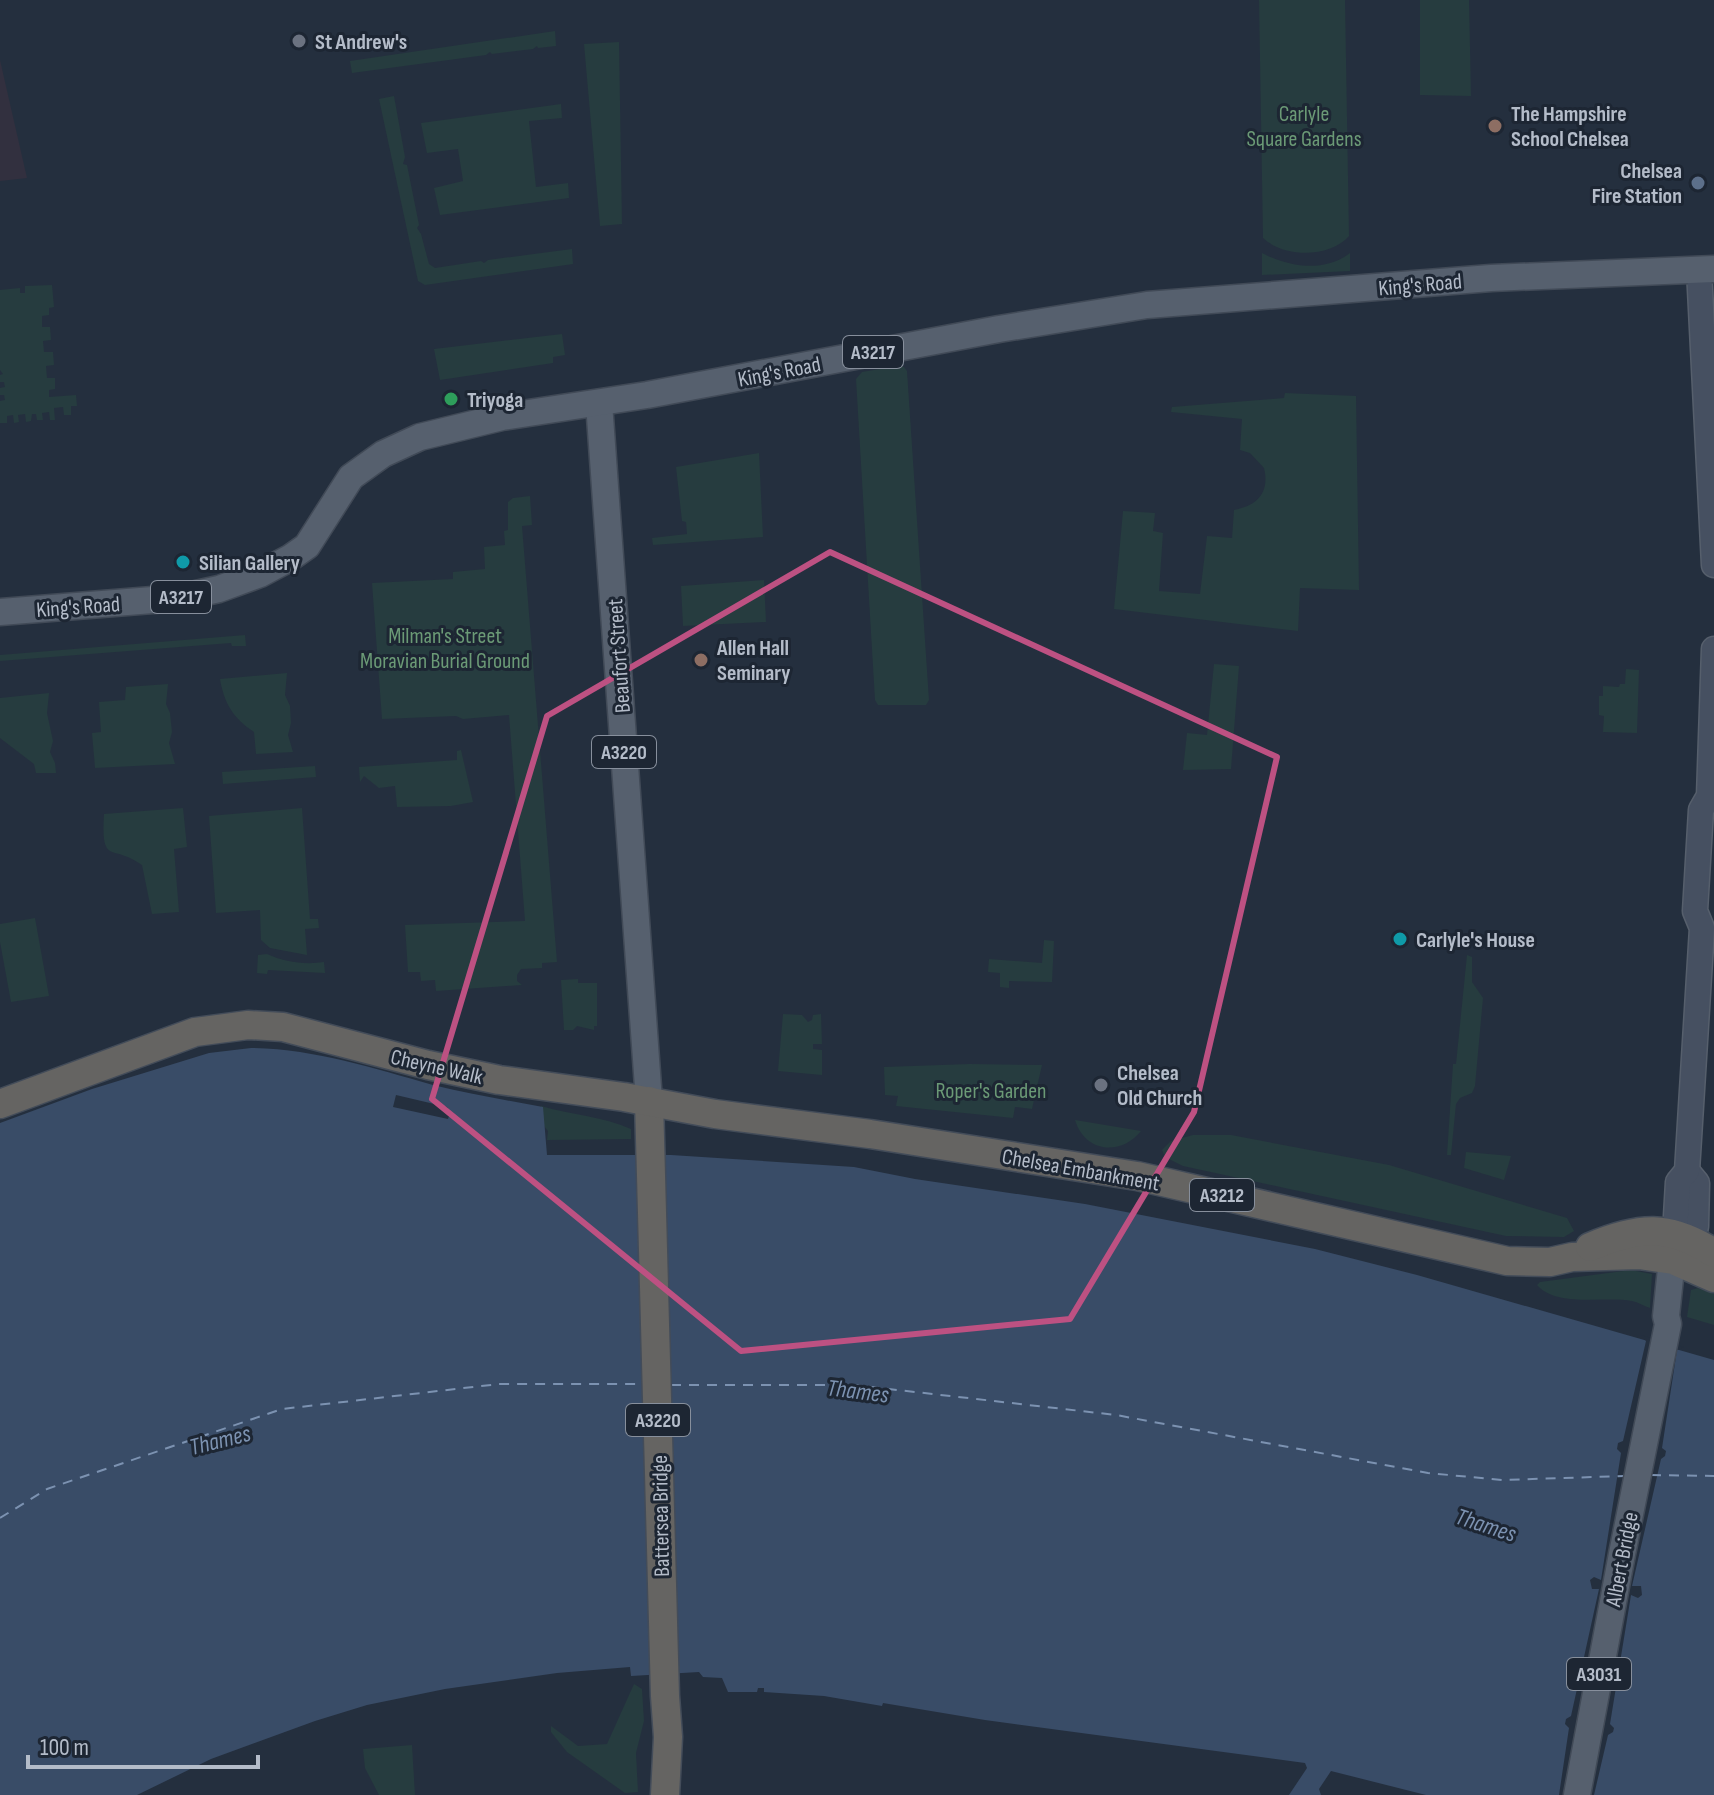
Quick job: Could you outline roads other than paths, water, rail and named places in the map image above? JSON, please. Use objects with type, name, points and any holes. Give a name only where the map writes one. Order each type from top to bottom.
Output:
[{"type":"highway","name":"Cheyne Walk","points":[[8,1101],[187,1035],[248,1025],[283,1027],[464,1074],[649,1101],[715,1114],[870,1134]]},
{"type":"highway","name":"Battersea Bridge","points":[[649,1101],[668,1750],[665,1791]]},
{"type":"highway","name":"Chelsea Embankment","points":[[870,1134],[1137,1176],[1507,1261],[1550,1262],[1572,1257],[1688,1251],[1714,1278]]},
{"type":"main road","name":"King's Road","points":[[0,612],[148,601],[219,589],[274,567],[307,546],[351,477],[363,466],[399,445],[502,417],[599,403],[999,329],[1147,305],[1491,278],[1706,270]]},
{"type":"main road","points":[[1706,270],[1714,565]]},
{"type":"main road","name":"Beaufort Street","points":[[599,403],[649,1101]]},
{"type":"main road","points":[[1702,928],[1695,911],[1701,810],[1712,800],[1714,649]]},
{"type":"main road","points":[[1688,1251],[1678,1182],[1687,1171],[1702,928],[1711,911],[1714,867]]},
{"type":"main road","name":"Albert Bridge","points":[[1577,1795],[1672,1308],[1688,1251]]},
{"type":"water","name":"Thames","points":[[251,1048],[321,1056],[447,1088],[543,1107],[547,1155],[671,1155],[854,1167],[1085,1204],[1315,1249],[1714,1360],[1714,1795],[1426,1795],[1331,1771],[1319,1789],[1321,1795],[1289,1795],[1307,1768],[1305,1763],[985,1720],[883,1703],[882,1706],[824,1696],[764,1692],[764,1688],[758,1688],[757,1692],[728,1692],[722,1678],[703,1677],[699,1672],[631,1676],[630,1667],[557,1673],[445,1689],[367,1705],[211,1759],[137,1795],[0,1795],[0,1123],[92,1089],[209,1053]]},
{"type":"place","name":"St Andrew's","points":[[299,41]]},
{"type":"place","name":"The Hampshire School Chelsea","points":[[1495,126]]},
{"type":"place","name":"Chelsea Fire Station","points":[[1698,183]]},
{"type":"place","name":"Triyoga","points":[[451,399]]},
{"type":"place","name":"Silian Gallery","points":[[183,562]]},
{"type":"place","name":"Allen Hall Seminary","points":[[701,660]]},
{"type":"place","name":"Carlyle's House","points":[[1400,939]]},
{"type":"place","name":"Chelsea Old Church","points":[[1101,1085]]},
{"type":"park label","name":"Carlyle Square Gardens","points":[[1304,126]]},
{"type":"park label","name":"Milman's Street Moravian Burial Ground","points":[[445,648]]},
{"type":"park label","name":"Roper's Garden","points":[[991,1090]]}]
